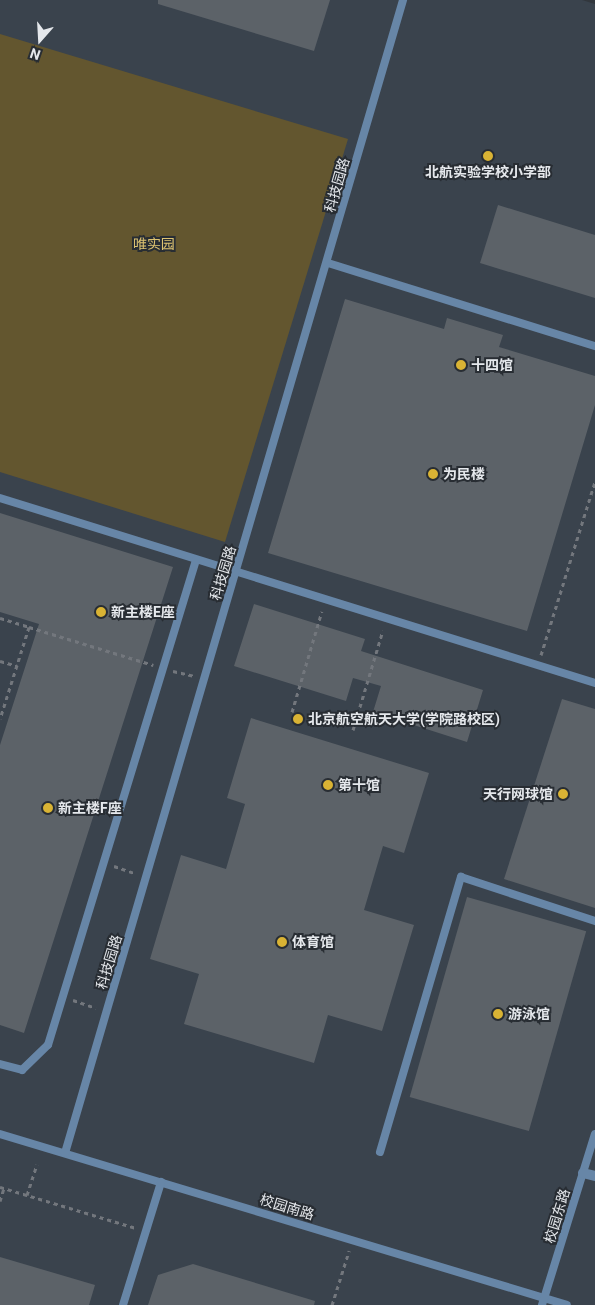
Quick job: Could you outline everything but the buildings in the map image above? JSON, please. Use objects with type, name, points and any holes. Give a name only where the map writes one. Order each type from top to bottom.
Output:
[{"type":"street","points":[[583,1173],[595,1176]]},
{"type":"lane","name":"科技园路","points":[[65,1153],[328,263],[403,0]]},
{"type":"lane","points":[[328,263],[595,346]]},
{"type":"lane","points":[[0,498],[595,683]]},
{"type":"lane","points":[[0,1064],[22,1070],[48,1045],[196,560]]},
{"type":"lane","points":[[380,1152],[461,877],[595,921]]},
{"type":"lane","name":"校园南路","points":[[0,1134],[352,1240],[543,1302],[566,1305]]},
{"type":"lane","name":"校园东路","points":[[543,1302],[595,1134]]},
{"type":"lane","points":[[123,1305],[161,1182]]},
{"type":"path","points":[[538,665],[595,482]]},
{"type":"path","points":[[292,712],[326,599]]},
{"type":"path","points":[[0,618],[204,679]]},
{"type":"path","points":[[353,730],[387,618]]},
{"type":"path","points":[[0,719],[29,627]]},
{"type":"path","points":[[0,661],[17,666]]},
{"type":"path","points":[[104,863],[148,877]]},
{"type":"path","points":[[63,997],[108,1012]]},
{"type":"path","points":[[27,1195],[37,1165]]},
{"type":"path","points":[[0,1202],[2,1187],[146,1231]]},
{"type":"path","points":[[332,1305],[352,1240]]},
{"type":"shaded area","name":"北京航空航天大学(学院路校区)","points":[[0,0],[582,0],[595,4],[595,1305],[0,1305]]},
{"type":"green space","name":"唯实园","points":[[0,34],[348,139],[225,542],[0,472]]},
{"type":"place","name":"北航实验学校小学部","points":[[488,156]]},
{"type":"place","name":"十四馆","points":[[461,365]]},
{"type":"place","name":"为民楼","points":[[433,474]]},
{"type":"place","name":"新主楼E座","points":[[101,612]]},
{"type":"place","name":"北京航空航天大学(学院路校区)","points":[[298,719]]},
{"type":"place","name":"第十馆","points":[[328,785]]},
{"type":"place","name":"天行网球馆","points":[[563,794]]},
{"type":"place","name":"新主楼F座","points":[[48,808]]},
{"type":"place","name":"体育馆","points":[[282,942]]},
{"type":"place","name":"游泳馆","points":[[498,1014]]}]
